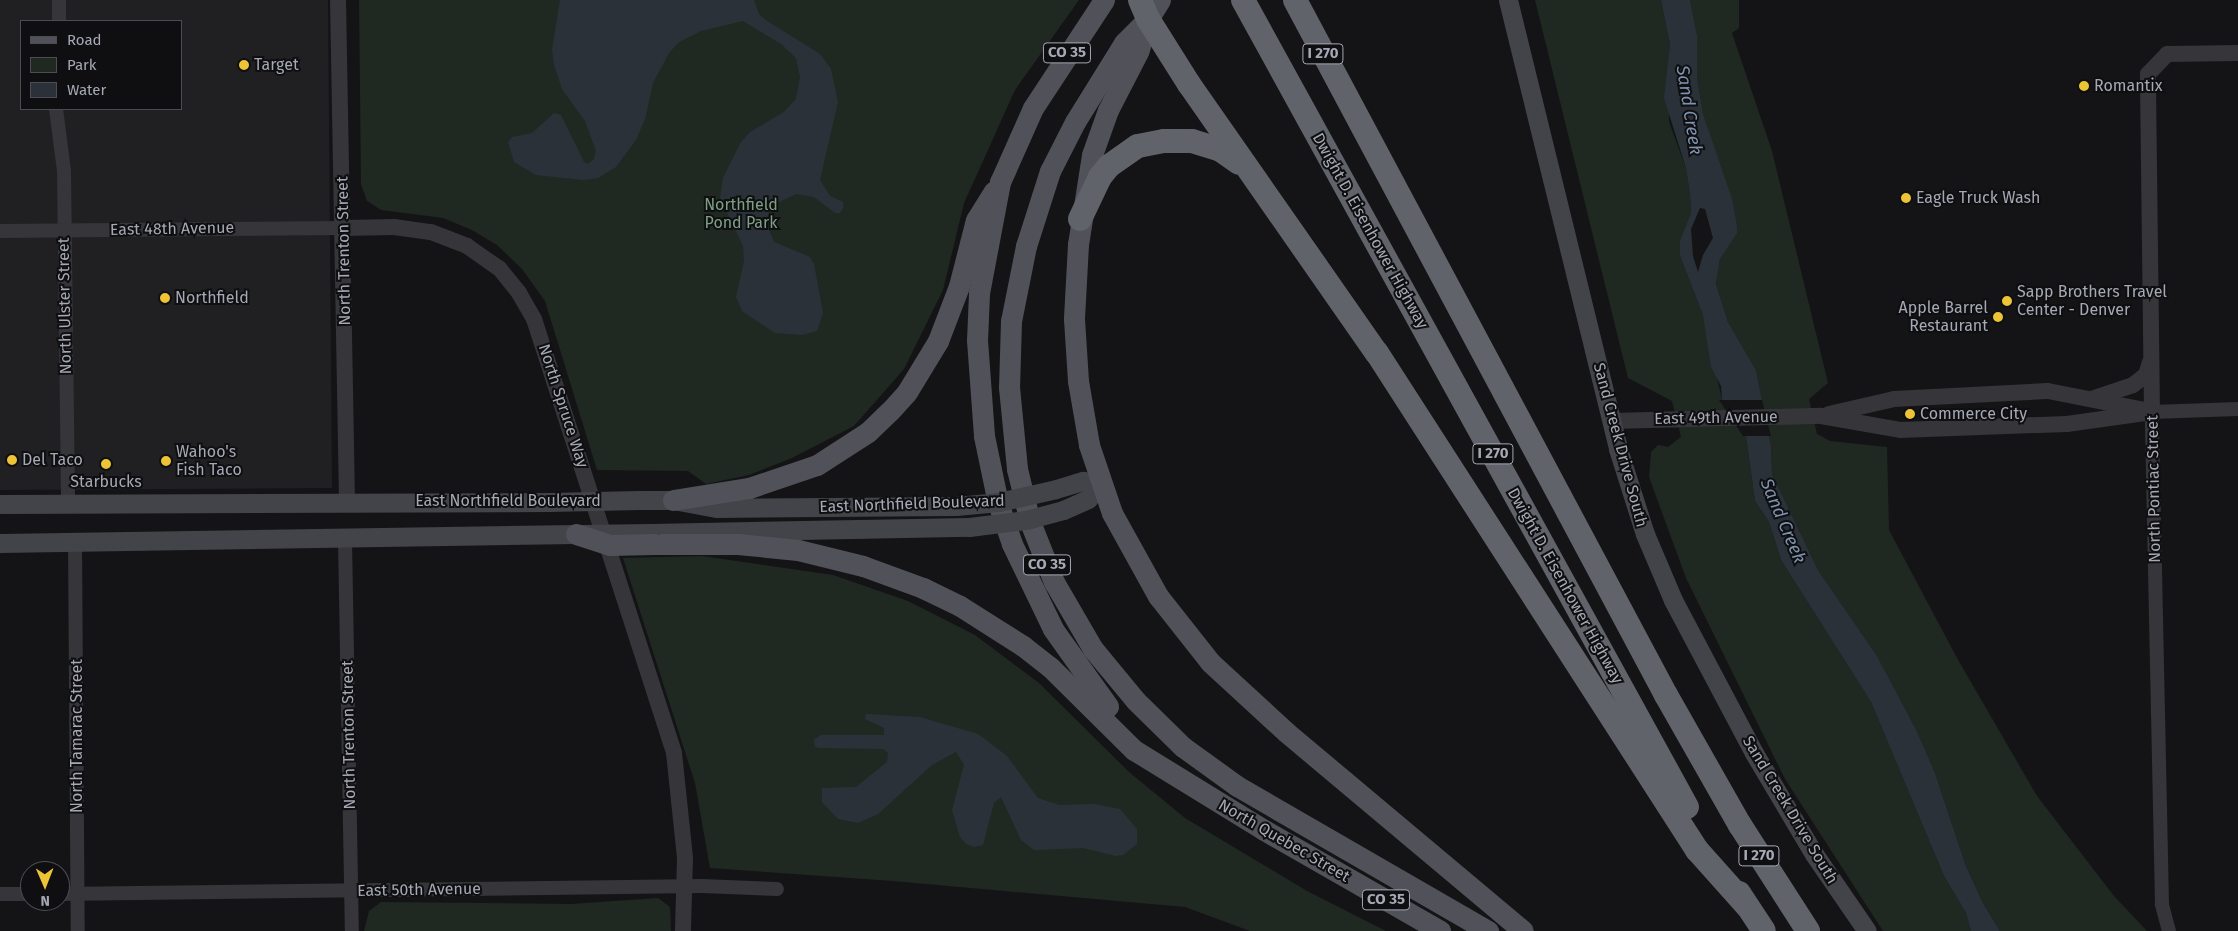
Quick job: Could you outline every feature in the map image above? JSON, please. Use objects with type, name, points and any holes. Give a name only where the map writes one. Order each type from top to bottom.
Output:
[{"type":"highway","name":"Dwight D. Eisenhower Highway","points":[[1243,0],[1608,667],[1747,906],[1764,931]]},
{"type":"highway","name":"I 270","points":[[1295,0],[1666,695],[1740,825],[1808,931]]},
{"type":"highway","points":[[1150,6],[1249,169],[1376,353],[1697,850],[1747,906]]},
{"type":"highway","points":[[1080,219],[1093,189],[1108,166],[1143,145],[1192,141],[1219,150],[1249,169]]},
{"type":"main road","name":"CO 35","points":[[1104,0],[1033,108],[1000,182],[979,293],[977,340],[981,411],[998,503],[1022,568],[1065,648],[1116,715],[1181,778]]},
{"type":"main road","name":"Sand Creek Drive South","points":[[1508,0],[1611,421],[1633,500],[1673,600],[1785,808],[1867,931]]},
{"type":"main road","name":"CO 35","points":[[1150,6],[1124,43],[1061,148],[1041,198],[1020,273],[1010,339],[1009,411],[1019,483],[1034,535],[1054,582],[1093,649],[1136,701],[1183,747],[1237,786],[1488,931]]},
{"type":"main road","points":[[1150,6],[1138,52],[1098,136],[1086,178],[1080,219],[1074,294],[1076,350],[1084,417],[1101,484],[1124,537],[1158,596],[1211,662],[1286,732],[1523,931]]},
{"type":"main road","points":[[673,500],[749,488],[809,468],[845,448],[890,411],[907,392],[938,341],[959,286],[976,220],[1000,182]]},
{"type":"main road","name":"East Northfield Boulevard","points":[[0,504],[673,500],[717,508],[956,506],[999,502],[1083,481],[1101,484]]},
{"type":"main road","name":"East Northfield Boulevard","points":[[652,539],[969,527],[1020,522],[1063,510],[1088,499],[1101,484]]},
{"type":"main road","points":[[568,534],[609,545],[652,539],[798,550],[863,566],[923,588],[960,606],[1023,646],[1073,687],[1134,750],[1181,778]]},
{"type":"main road","name":"East Northfield Boulevard","points":[[0,543],[568,534]]},
{"type":"main road","name":"North Quebec Street","points":[[1181,778],[1264,830],[1440,931]]},
{"type":"street","points":[[59,0],[59,20]]},
{"type":"street","name":"North Trenton Street","points":[[338,0],[344,228],[347,502]]},
{"type":"street","name":"North Pontiac Street","points":[[2169,931],[2162,904],[2147,86],[2151,68],[2167,54],[2238,53]]},
{"type":"street","name":"North Ulster Street","points":[[56,110],[64,171],[68,504]]},
{"type":"street","name":"East 48th Avenue","points":[[0,231],[344,228]]},
{"type":"street","name":"North Spruce Way","points":[[344,228],[394,228],[431,232],[467,246],[499,268],[519,293],[534,319],[674,753],[681,802],[685,886],[683,931]]},
{"type":"street","points":[[2094,398],[2133,385],[2146,375],[2151,358]]},
{"type":"street","name":"East 49th Avenue","points":[[1822,416],[1894,399],[2048,391],[2094,398],[2152,412]]},
{"type":"street","name":"East 49th Avenue","points":[[1611,421],[1822,416],[1900,430],[2051,425],[2101,421],[2152,412],[2238,410]]},
{"type":"street","name":"North Trenton Street","points":[[344,539],[352,931]]},
{"type":"street","name":"North Tamarac Street","points":[[75,542],[78,931]]},
{"type":"street","name":"East 50th Avenue","points":[[70,894],[685,886],[777,889]]},
{"type":"street","points":[[0,894],[20,894]]},
{"type":"shaded area","name":"Northfield","points":[[0,0],[328,0],[332,488],[0,490]]},
{"type":"green space","name":"Northfield Pond Park","points":[[359,0],[1079,0],[1015,90],[964,203],[943,290],[904,369],[854,426],[792,458],[749,475],[706,484],[688,471],[597,470],[545,301],[522,269],[497,245],[472,230],[443,218],[381,210],[367,201],[361,184]]},
{"type":"green space","points":[[1535,0],[1661,0],[1670,45],[1669,122],[1686,168],[1690,195],[1691,213],[1680,240],[1680,256],[1703,315],[1722,400],[1746,436],[1755,501],[1769,522],[1781,560],[1871,702],[1944,876],[1966,913],[1971,931],[1883,931],[1785,779],[1686,578],[1649,477],[1651,452],[1658,445],[1668,447],[1681,437],[1672,401],[1628,378]]},
{"type":"green space","points":[[1690,0],[1739,0],[1739,28],[1732,33],[1772,151],[1828,383],[1809,399],[1817,434],[1830,441],[1887,447],[1889,530],[1957,658],[2037,796],[2114,896],[2147,931],[2000,931],[1983,903],[1966,866],[1935,773],[1877,656],[1818,570],[1772,474],[1771,446],[1756,370],[1728,322],[1716,284],[1720,259],[1736,233],[1737,226],[1703,114],[1697,77],[1697,35]]},
{"type":"green space","points":[[702,556],[833,575],[908,601],[975,635],[1039,683],[1129,772],[1185,818],[1307,891],[1386,931],[1250,931],[1185,907],[893,881],[710,868],[695,783],[623,558]]},
{"type":"green space","points":[[658,898],[670,907],[671,931],[364,931],[369,911],[381,902],[571,904]]},
{"type":"water","points":[[560,0],[754,0],[759,14],[767,21],[820,54],[831,69],[838,102],[820,180],[830,196],[843,202],[843,208],[840,213],[835,213],[814,197],[796,194],[771,206],[766,222],[774,242],[810,257],[814,264],[823,313],[817,331],[802,335],[775,333],[742,311],[736,297],[744,261],[743,246],[720,198],[723,178],[741,142],[750,132],[784,112],[796,99],[800,77],[796,58],[781,44],[743,21],[701,31],[679,42],[669,53],[653,83],[645,119],[636,140],[616,167],[598,178],[583,180],[536,175],[514,162],[508,142],[512,137],[532,133],[554,113],[561,115],[584,162],[588,164],[594,159],[596,151],[585,121],[562,89],[554,65],[552,50]]},
{"type":"water","name":"Sand Creek","points":[[1661,0],[1690,0],[1697,35],[1697,77],[1703,114],[1732,199],[1737,226],[1737,233],[1720,259],[1716,284],[1728,322],[1756,370],[1771,446],[1772,474],[1818,570],[1877,656],[1916,730],[1935,773],[1966,866],[1983,903],[2000,931],[1971,931],[1966,913],[1944,876],[1871,702],[1781,560],[1769,522],[1755,501],[1746,436],[1722,400],[1721,386],[1711,367],[1703,315],[1680,256],[1680,240],[1691,213],[1686,168],[1664,98],[1670,45]],"holes":[[[1700,208],[1705,209],[1713,238],[1703,255],[1698,272],[1693,256],[1691,229]]]},
{"type":"water","points":[[866,714],[920,717],[978,734],[1007,756],[1038,798],[1059,805],[1094,804],[1120,809],[1137,829],[1137,844],[1123,855],[1116,856],[1083,848],[1034,850],[1021,840],[1001,797],[994,803],[983,845],[974,847],[966,844],[960,837],[952,810],[964,765],[956,752],[932,765],[878,814],[858,823],[838,819],[822,802],[822,788],[856,787],[887,762],[888,753],[883,749],[820,748],[815,747],[814,740],[821,735],[884,735],[884,728],[865,719]]},
{"type":"pier","points":[[1719,400],[1762,400],[1771,436],[1743,436]]},
{"type":"place","name":"Target","points":[[244,65]]},
{"type":"place","name":"Romantix","points":[[2084,86]]},
{"type":"place","name":"Eagle Truck Wash","points":[[1906,198]]},
{"type":"place","name":"Northfield","points":[[165,298]]},
{"type":"place","name":"Sapp Brothers Travel Center - Denver","points":[[2007,301]]},
{"type":"place","name":"Apple Barrel Restaurant","points":[[1998,317]]},
{"type":"place","name":"Commerce City","points":[[1910,414]]},
{"type":"place","name":"Del Taco","points":[[12,460]]},
{"type":"place","name":"Wahoo's Fish Taco","points":[[166,461]]},
{"type":"place","name":"Starbucks","points":[[106,464]]}]
